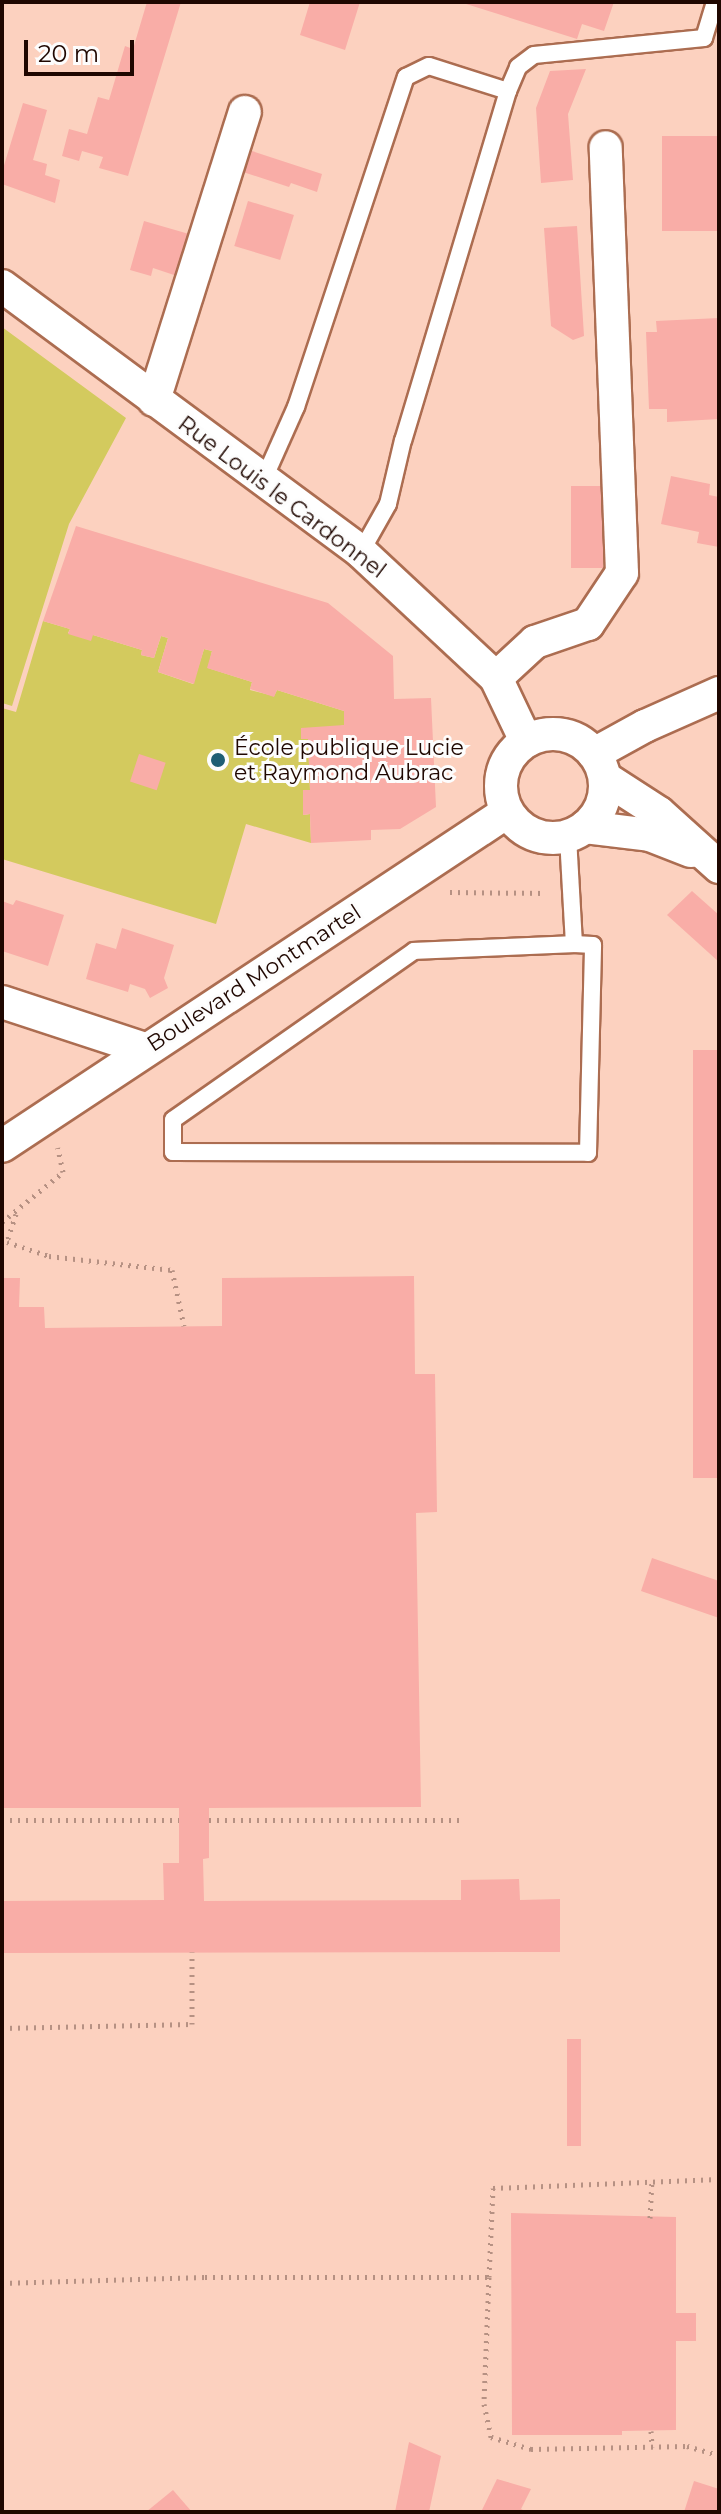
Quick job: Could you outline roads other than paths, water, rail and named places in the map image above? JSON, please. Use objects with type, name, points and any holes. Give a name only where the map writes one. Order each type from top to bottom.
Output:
[{"type":"street","points":[[154,400],[245,112]]},
{"type":"street","points":[[496,678],[535,642],[588,624],[622,573],[606,147]]},
{"type":"street","name":"Rue Louis le Cardonnel","points":[[2,286],[361,552],[496,678],[526,741]]},
{"type":"street","points":[[600,766],[645,726],[719,693]]},
{"type":"street","points":[[555,734],[570,736],[600,766],[716,864],[650,835],[577,832],[534,835],[518,826],[507,812],[501,786],[503,773],[515,750],[526,741],[555,734]]},
{"type":"street","points":[[577,832],[602,805],[600,766]]},
{"type":"street","name":"Boulevard Montmartel","points":[[2,1146],[507,812]]},
{"type":"street","points":[[2,1002],[145,1049]]},
{"type":"lane","points":[[361,552],[388,504],[403,440],[508,91],[518,67],[534,55],[704,38],[715,2]]},
{"type":"lane","points":[[263,481],[296,407],[406,77],[429,66],[508,91]]},
{"type":"lane","points":[[574,944],[577,832]]},
{"type":"lane","points":[[574,944],[593,945],[588,1153],[173,1152],[173,1120],[414,951],[574,944]]},
{"type":"place","name":"École publique Lucie et Raymond Aubrac","points":[[218,760]]}]
